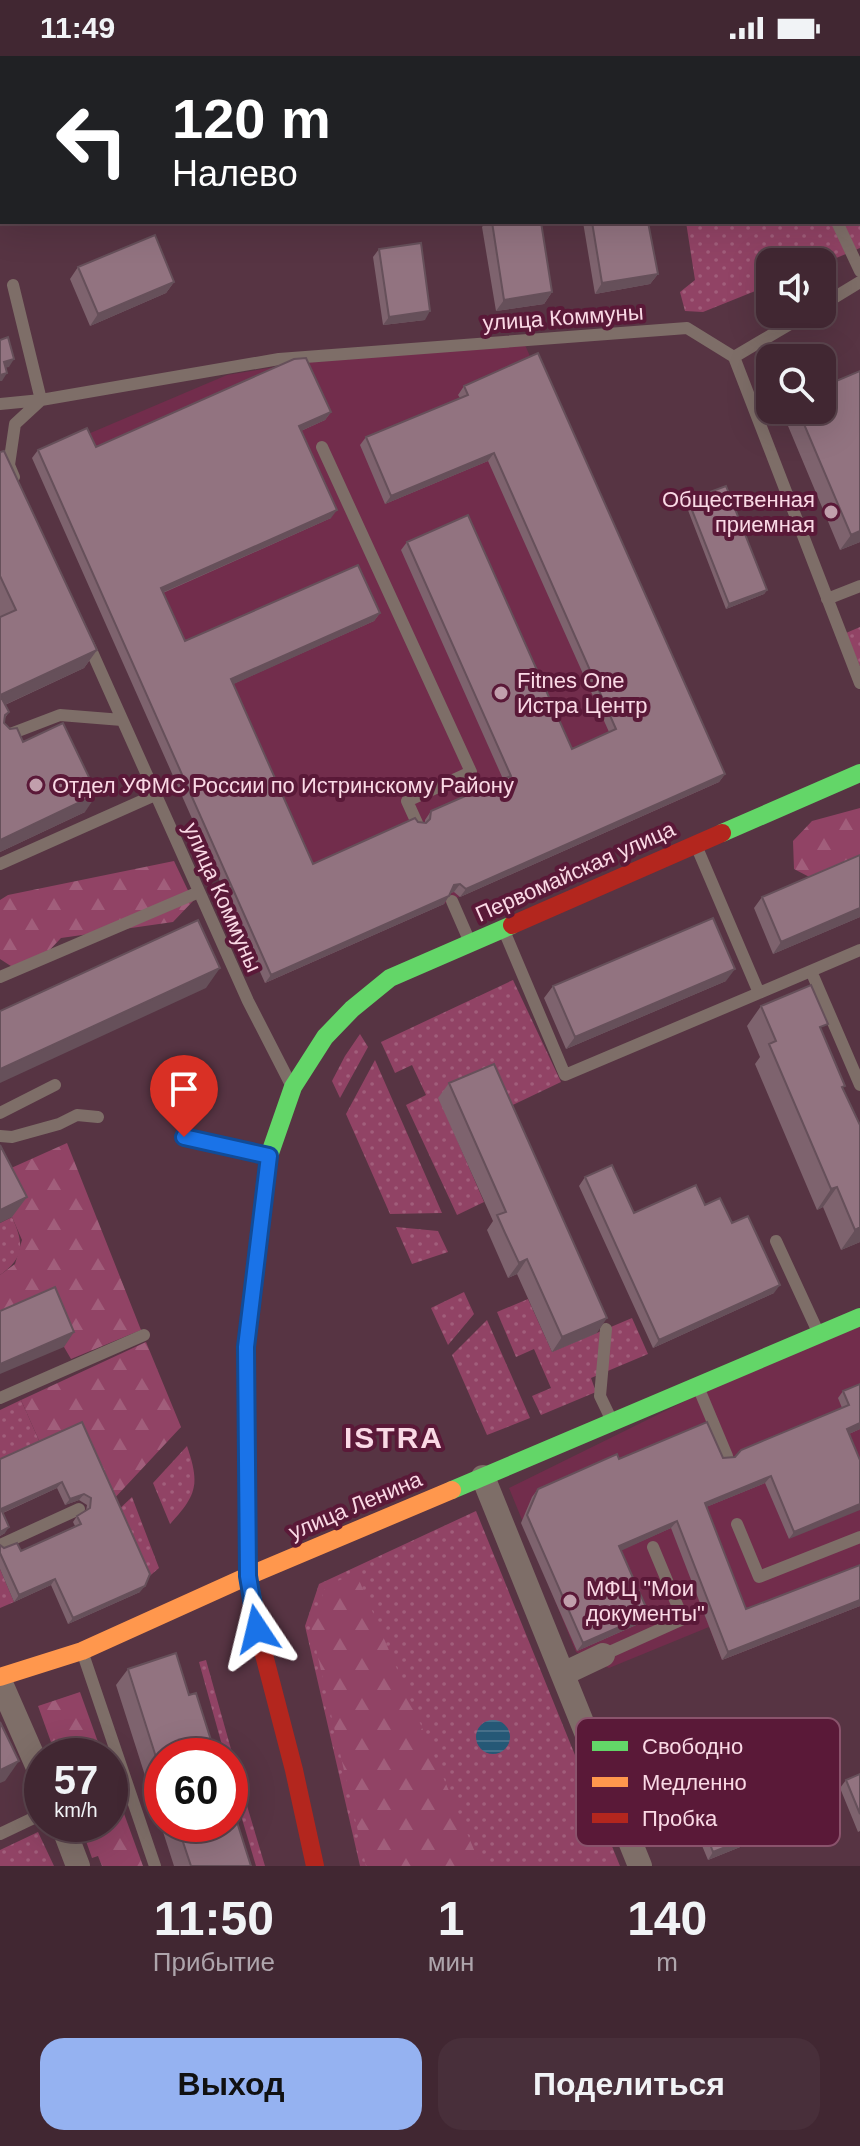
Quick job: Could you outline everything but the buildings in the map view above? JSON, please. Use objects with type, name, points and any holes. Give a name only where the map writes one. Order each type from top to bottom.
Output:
[{"type":"main road","name":"Первомайская улица","points":[[315,1866],[294,1770],[257,1629],[248,1576],[246,1347],[269,1156],[293,1087],[325,1037],[352,1009],[390,978],[860,773]]},
{"type":"main road","name":"улица Ленина","points":[[0,1679],[82,1651],[248,1576],[819,1335],[858,1324]]},
{"type":"street","points":[[483,1477],[581,1718]]},
{"type":"street","points":[[563,1674],[603,1655]]},
{"type":"street","points":[[0,1679],[25,1738]]},
{"type":"street","points":[[69,1842],[78,1866]]},
{"type":"street","points":[[632,1846],[640,1866]]},
{"type":"lane","points":[[838,224],[860,271]]},
{"type":"lane","points":[[836,297],[860,282]]},
{"type":"lane","points":[[13,285],[41,400],[15,424],[9,465],[21,493]]},
{"type":"lane","name":"улица Коммуны","points":[[0,404],[41,400],[279,359],[687,328],[734,357]]},
{"type":"lane","points":[[783,328],[734,357],[860,683]]},
{"type":"lane","points":[[322,447],[471,772],[407,801],[417,823]]},
{"type":"lane","points":[[827,599],[860,586]]},
{"type":"lane","name":"улица Коммуны","points":[[84,635],[248,1001],[293,1087]]},
{"type":"lane","points":[[0,738],[60,715],[122,720]]},
{"type":"lane","points":[[0,864],[155,795]]},
{"type":"lane","points":[[696,844],[759,993]]},
{"type":"lane","points":[[0,977],[199,892]]},
{"type":"lane","points":[[452,901],[471,943]]},
{"type":"lane","points":[[503,929],[565,1075],[860,950]]},
{"type":"lane","points":[[811,971],[860,1085]]},
{"type":"lane","points":[[0,1113],[55,1085]]},
{"type":"lane","points":[[0,1136],[12,1137],[59,1124],[77,1115],[98,1117]]},
{"type":"lane","points":[[184,1137],[269,1156]]},
{"type":"lane","points":[[776,1241],[819,1335]]},
{"type":"lane","points":[[606,1329],[600,1396],[613,1422]]},
{"type":"lane","points":[[0,1398],[144,1335]]},
{"type":"lane","points":[[698,1386],[727,1456]]},
{"type":"lane","points":[[0,1545],[79,1509]]},
{"type":"lane","points":[[737,1524],[759,1577],[860,1537]]},
{"type":"lane","points":[[603,1655],[683,1619],[653,1547]]},
{"type":"lane","points":[[82,1651],[155,1866]]},
{"type":"lane","points":[[0,1834],[24,1823]]},
{"type":"shaded area","points":[[525,345],[719,782],[265,983],[81,437],[227,375],[299,363]]},
{"type":"shaded area","points":[[860,1317],[860,1606],[722,1660],[709,1627],[609,1668],[576,1652],[509,1488]]},
{"type":"green space","points":[[686,224],[860,224],[860,248],[836,258],[836,248],[756,248],[756,291],[703,312],[685,311],[680,292],[695,280]]},
{"type":"green space","points":[[860,627],[860,667],[846,633]]},
{"type":"green space","points":[[860,808],[860,867],[819,882],[794,869],[793,841],[812,821]]},
{"type":"green space","points":[[174,861],[193,901],[173,922],[61,938],[42,958],[17,970],[0,959],[0,900],[8,895]]},
{"type":"green space","points":[[513,980],[561,1082],[498,1112],[439,1098],[484,1202],[457,1215],[406,1105],[426,1095],[412,1065],[395,1073],[381,1042]]},
{"type":"green space","points":[[360,1034],[368,1047],[340,1098],[332,1081]]},
{"type":"green space","points":[[375,1060],[442,1213],[390,1214],[346,1114]]},
{"type":"green space","points":[[67,1143],[141,1330],[71,1359],[64,1347],[0,1321],[0,1275],[15,1264],[22,1240],[0,1173]]},
{"type":"green space","points":[[12,1217],[19,1235],[20,1249],[14,1262],[0,1275],[0,1223]]},
{"type":"green space","points":[[396,1227],[438,1231],[448,1252],[412,1264]]},
{"type":"green space","points":[[464,1292],[474,1314],[448,1345],[431,1308]]},
{"type":"green space","points":[[528,1299],[552,1352],[632,1318],[648,1354],[591,1378],[596,1392],[541,1415],[532,1396],[551,1388],[534,1349],[516,1357],[497,1312]]},
{"type":"green space","points":[[487,1320],[530,1418],[487,1435],[452,1355]]},
{"type":"green space","points":[[146,1342],[181,1427],[111,1502],[41,1445],[21,1400]]},
{"type":"green space","points":[[21,1400],[41,1445],[0,1463],[0,1410]]},
{"type":"green space","points":[[187,1446],[194,1470],[194,1488],[186,1505],[170,1524],[153,1483]]},
{"type":"green space","points":[[132,1497],[159,1568],[145,1580],[115,1513]]},
{"type":"green space","points":[[476,1511],[576,1758],[576,1846],[612,1846],[620,1866],[360,1866],[305,1626],[319,1584]]},
{"type":"green space","points":[[0,1569],[14,1602],[0,1608]]},
{"type":"green space","points":[[356,1573],[481,1866],[366,1866],[311,1627],[326,1586]]},
{"type":"green space","points":[[206,1660],[228,1738],[220,1738],[199,1662]]},
{"type":"green space","points":[[80,1692],[97,1738],[50,1738],[38,1706]]},
{"type":"green space","points":[[248,1809],[265,1866],[256,1866],[248,1839]]},
{"type":"green space","points":[[128,1825],[143,1866],[102,1866],[98,1856],[92,1858],[86,1842],[128,1842]]},
{"type":"green space","points":[[24,1839],[24,1842],[43,1842],[54,1866],[0,1866],[0,1850]]},
{"type":"water","points":[[493,1720],[505,1725],[510,1737],[505,1749],[493,1754],[481,1749],[476,1737],[481,1725]]},
{"type":"traffic: fast","points":[[722,833],[860,773]]},
{"type":"traffic: fast","points":[[263,1651],[248,1576],[246,1347],[269,1156],[293,1087],[325,1037],[352,1009],[390,978],[512,925]]},
{"type":"traffic: fast","points":[[452,1490],[860,1317]]},
{"type":"traffic: slow","points":[[0,1677],[82,1651],[248,1576],[452,1490]]},
{"type":"traffic: jam","points":[[512,925],[722,833]]},
{"type":"traffic: jam","points":[[263,1651],[315,1866]]},
{"type":"place","name":"Общественная приемная","points":[[831,512]]},
{"type":"place","name":"Fitnes One Истра Центр","points":[[501,693]]},
{"type":"place","name":"Отдел УФМС России по Истринскому Району","points":[[36,785]]},
{"type":"place","name":"МФЦ \"Мои документы\"","points":[[570,1601]]},
{"type":"district","name":"ISTRA","points":[[394,1438]]},
{"type":"route","points":[[184,1137],[269,1156],[246,1347],[248,1576],[257,1629]]}]
